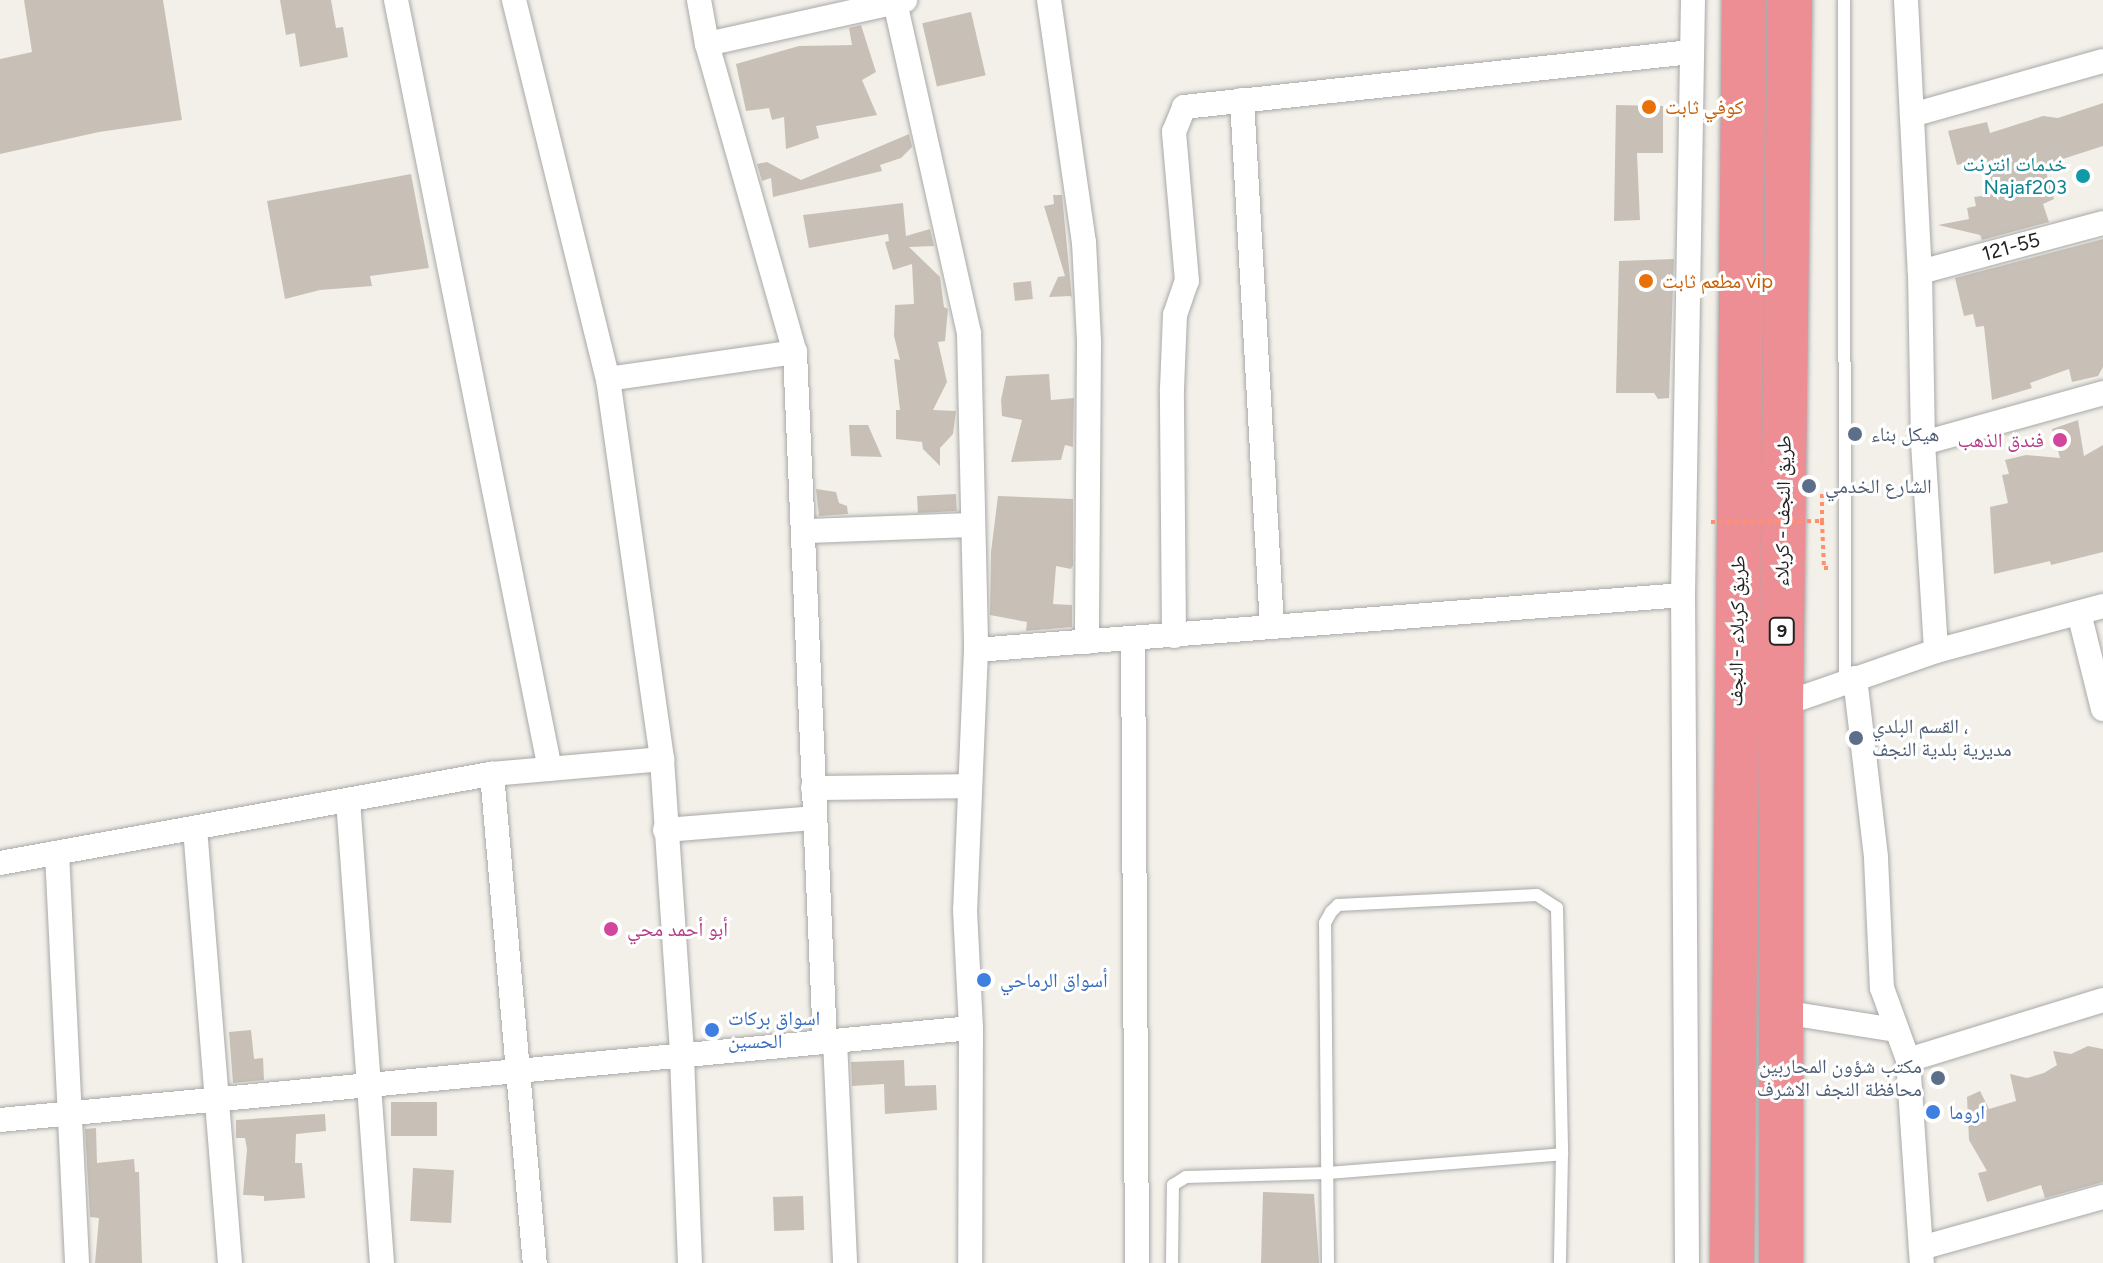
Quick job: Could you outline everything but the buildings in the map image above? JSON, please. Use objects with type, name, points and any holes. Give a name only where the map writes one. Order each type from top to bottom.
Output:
[{"type":"highway","name":"طريق کربلاء - النجف","points":[[1732,1263],[1744,0]]},
{"type":"highway","name":"طريق النجف - کربلاء","points":[[1781,1263],[1781,705],[1790,0]]},
{"type":"street","points":[[396,0],[550,769]]},
{"type":"street","points":[[514,0],[608,379],[662,759],[682,1056],[690,1263]]},
{"type":"street","points":[[699,0],[707,44],[795,352],[806,531],[814,818],[845,1263]]},
{"type":"street","points":[[1049,0],[1084,242],[1089,342],[1087,642]]},
{"type":"street","points":[[1687,1263],[1683,595],[1693,0]]},
{"type":"street","points":[[1906,0],[1920,272],[1923,443],[1936,651]]},
{"type":"street","points":[[707,44],[900,1],[969,333],[976,650],[965,910],[971,1028],[970,1263]]},
{"type":"street","points":[[1174,636],[1172,389],[1175,315],[1187,281],[1174,132],[1184,107],[1691,52]]},
{"type":"street","points":[[1912,115],[2103,61]]},
{"type":"street","points":[[1242,100],[1272,626]]},
{"type":"street","name":"121-55","points":[[1920,272],[2103,223]]},
{"type":"street","points":[[608,379],[795,352]]},
{"type":"street","points":[[1923,443],[2103,393]]},
{"type":"street","points":[[806,531],[973,525]]},
{"type":"street","points":[[976,650],[1683,595]]},
{"type":"street","points":[[1781,705],[1936,651],[2103,606]]},
{"type":"street","points":[[2079,613],[2103,709]]},
{"type":"street","points":[[1133,639],[1137,1263]]},
{"type":"street","points":[[1850,680],[1876,858],[1882,988],[1908,1060],[1922,1256],[2103,1197]]},
{"type":"street","points":[[0,863],[492,774],[662,759]]},
{"type":"street","points":[[492,774],[535,1263]]},
{"type":"street","points":[[813,788],[969,786]]},
{"type":"street","points":[[348,800],[382,1263]]},
{"type":"street","points":[[665,830],[814,818]]},
{"type":"street","points":[[195,828],[230,1263]]},
{"type":"street","points":[[57,853],[77,1263]]},
{"type":"street","points":[[1908,1060],[2103,1000]]},
{"type":"street","points":[[1782,1012],[1896,1030]]},
{"type":"street","points":[[0,1120],[971,1028]]},
{"type":"lane","points":[[1844,0],[1850,680]]},
{"type":"lane","points":[[1328,1263],[1325,923],[1338,905],[1537,895],[1557,908],[1562,1154],[1560,1263]]},
{"type":"lane","points":[[1172,1263],[1173,1185],[1186,1177],[1328,1173],[1562,1154]]},
{"type":"path","points":[[1711,522],[1822,521]]},
{"type":"place","name":"كوفي ثابت","points":[[1649,107]]},
{"type":"place","name":"خدمات انترنت Najaf203","points":[[2083,176]]},
{"type":"place","name":"مطعم ثابت vip","points":[[1646,281]]},
{"type":"place","name":"هيكل بناء","points":[[1855,434]]},
{"type":"place","name":"فندق الذهب","points":[[2060,440]]},
{"type":"place","name":"الشارع الخدمي","points":[[1809,486]]},
{"type":"place","name":"القسم البلدي ، مديرية بلدية النجف","points":[[1856,738]]},
{"type":"place","name":"أبو أحمد محي","points":[[611,929]]},
{"type":"place","name":"أسواق الرماحي","points":[[984,980]]},
{"type":"place","name":"اسواق بركات الحسين","points":[[712,1030]]},
{"type":"place","name":"مكتب شؤون المحاربين محافظة النجف الاشرف","points":[[1938,1078]]},
{"type":"place","name":"اروما","points":[[1933,1112]]}]
